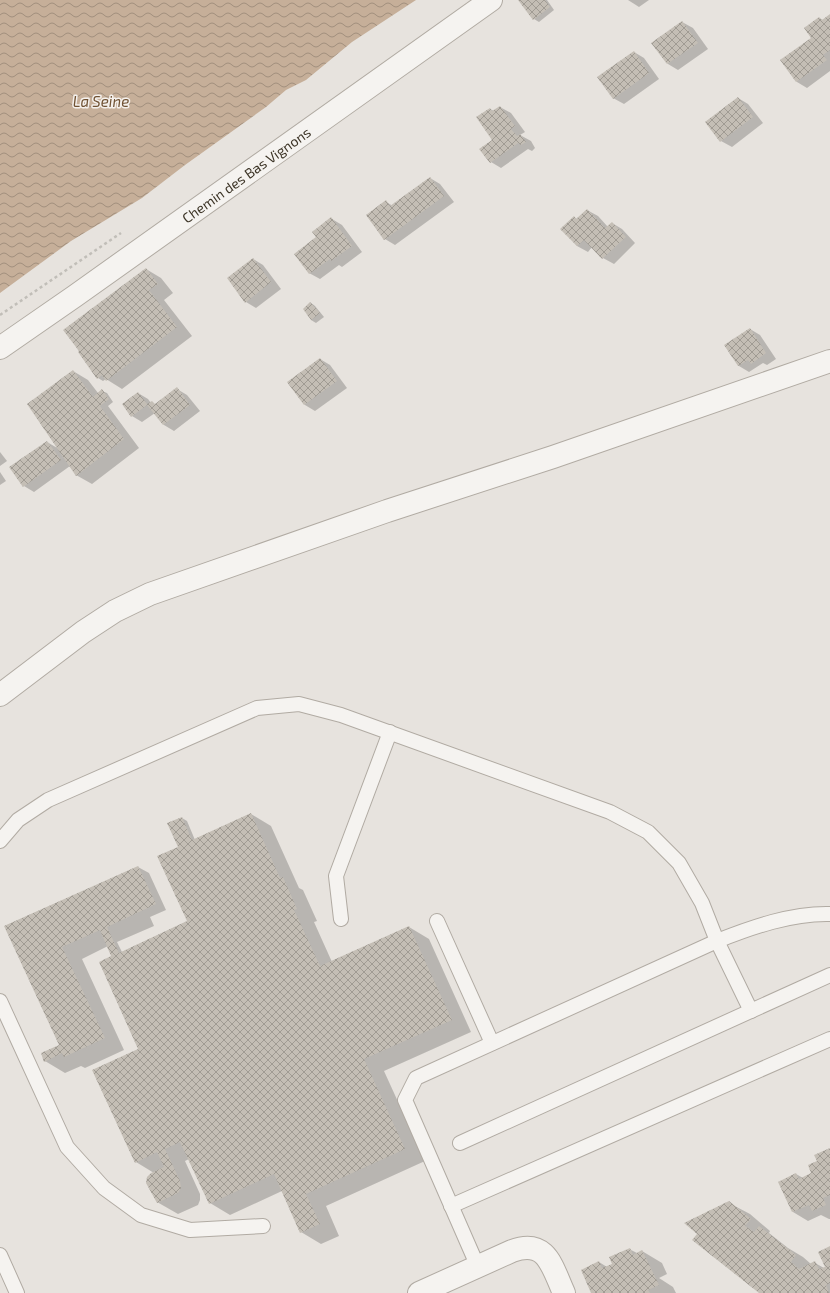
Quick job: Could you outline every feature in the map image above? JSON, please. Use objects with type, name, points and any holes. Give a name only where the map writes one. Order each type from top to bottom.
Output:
[{"type":"street","name":"Chemin des Bas Vignons","points":[[0,348],[491,0]]},
{"type":"street","points":[[0,695],[83,632],[115,611],[150,594],[830,361]]},
{"type":"street","points":[[419,1293],[516,1249],[532,1247],[548,1258],[564,1293]]},
{"type":"lane","points":[[0,841],[18,820],[48,800],[256,708],[299,704],[341,715],[390,732],[610,812],[648,832],[679,863],[702,903],[717,941],[750,1011]]},
{"type":"lane","points":[[341,919],[336,876],[390,732]]},
{"type":"lane","points":[[478,1267],[405,1100],[416,1078],[717,941],[755,926],[798,917],[830,914]]},
{"type":"lane","points":[[437,921],[492,1043]]},
{"type":"lane","points":[[460,1143],[830,975]]},
{"type":"lane","points":[[0,1001],[67,1146],[104,1188],[141,1215],[190,1230],[263,1226]]},
{"type":"lane","points":[[451,1206],[830,1039]]},
{"type":"lane","points":[[0,1255],[17,1293]]},
{"type":"water","name":"La Seine","points":[[0,0],[416,0],[352,42],[306,80],[286,90],[266,107],[142,198],[71,241],[0,293]]},
{"type":"building","points":[[518,0],[545,0],[550,7],[533,20]]},
{"type":"building","points":[[830,14],[830,50],[823,55],[827,60],[796,82],[780,60],[811,38],[804,28],[819,17],[822,20]]},
{"type":"building","points":[[682,21],[698,43],[667,64],[651,43]]},
{"type":"building","points":[[634,51],[649,73],[613,99],[597,77]]},
{"type":"building","points":[[738,97],[753,117],[720,142],[705,122]]},
{"type":"building","points":[[500,106],[515,126],[511,129],[517,136],[520,134],[526,142],[521,145],[518,143],[490,163],[479,149],[492,140],[476,117],[490,108],[492,111]]},
{"type":"building","points":[[430,177],[444,196],[384,240],[366,215],[386,200],[390,206]]},
{"type":"building","points":[[587,209],[605,228],[612,222],[626,237],[602,259],[584,240],[577,246],[560,229],[574,216],[576,219]]},
{"type":"building","points":[[331,217],[352,246],[309,274],[294,254],[316,237],[312,232]]},
{"type":"building","points":[[253,258],[271,282],[245,303],[227,278]]},
{"type":"building","points":[[146,268],[158,284],[149,290],[177,327],[106,381],[102,375],[97,379],[63,330]]},
{"type":"building","points":[[310,302],[320,313],[311,320],[303,309]]},
{"type":"building","points":[[750,328],[766,353],[751,364],[748,360],[738,366],[724,345]]},
{"type":"building","points":[[320,358],[337,381],[304,405],[287,382]]},
{"type":"building","points":[[73,370],[93,397],[102,389],[109,399],[100,406],[124,439],[76,476],[27,404]]},
{"type":"building","points":[[177,387],[190,405],[163,425],[147,405],[131,417],[122,404],[138,392],[147,404],[152,401],[155,404]]},
{"type":"building","points":[[47,441],[61,460],[23,487],[9,467]]},
{"type":"building","points":[[251,813],[280,878],[283,877],[297,909],[294,910],[320,966],[409,926],[452,1020],[364,1059],[405,1149],[306,1194],[320,1224],[300,1233],[274,1174],[209,1204],[180,1142],[165,1149],[180,1181],[181,1188],[178,1193],[157,1203],[146,1183],[147,1177],[151,1173],[164,1167],[157,1152],[135,1163],[92,1070],[138,1049],[99,962],[111,956],[100,930],[62,947],[105,1038],[64,1057],[62,1053],[44,1062],[41,1053],[59,1045],[4,926],[138,866],[156,904],[107,927],[119,953],[187,921],[157,856],[178,847],[167,823],[182,817],[192,840]]},
{"type":"building","points":[[830,1148],[830,1195],[823,1198],[826,1205],[812,1211],[809,1205],[792,1212],[778,1182],[796,1173],[799,1179],[811,1173],[808,1165],[817,1161],[814,1155]]},
{"type":"building","points":[[729,1201],[751,1219],[745,1226],[754,1232],[759,1226],[796,1255],[791,1262],[799,1269],[815,1261],[819,1269],[825,1267],[818,1252],[830,1246],[830,1283],[826,1285],[829,1293],[759,1293],[692,1240],[697,1234],[684,1223]]},
{"type":"building","points":[[630,1248],[633,1255],[642,1250],[659,1285],[648,1290],[650,1293],[591,1293],[581,1270],[599,1261],[602,1268],[612,1264],[609,1257]]}]
